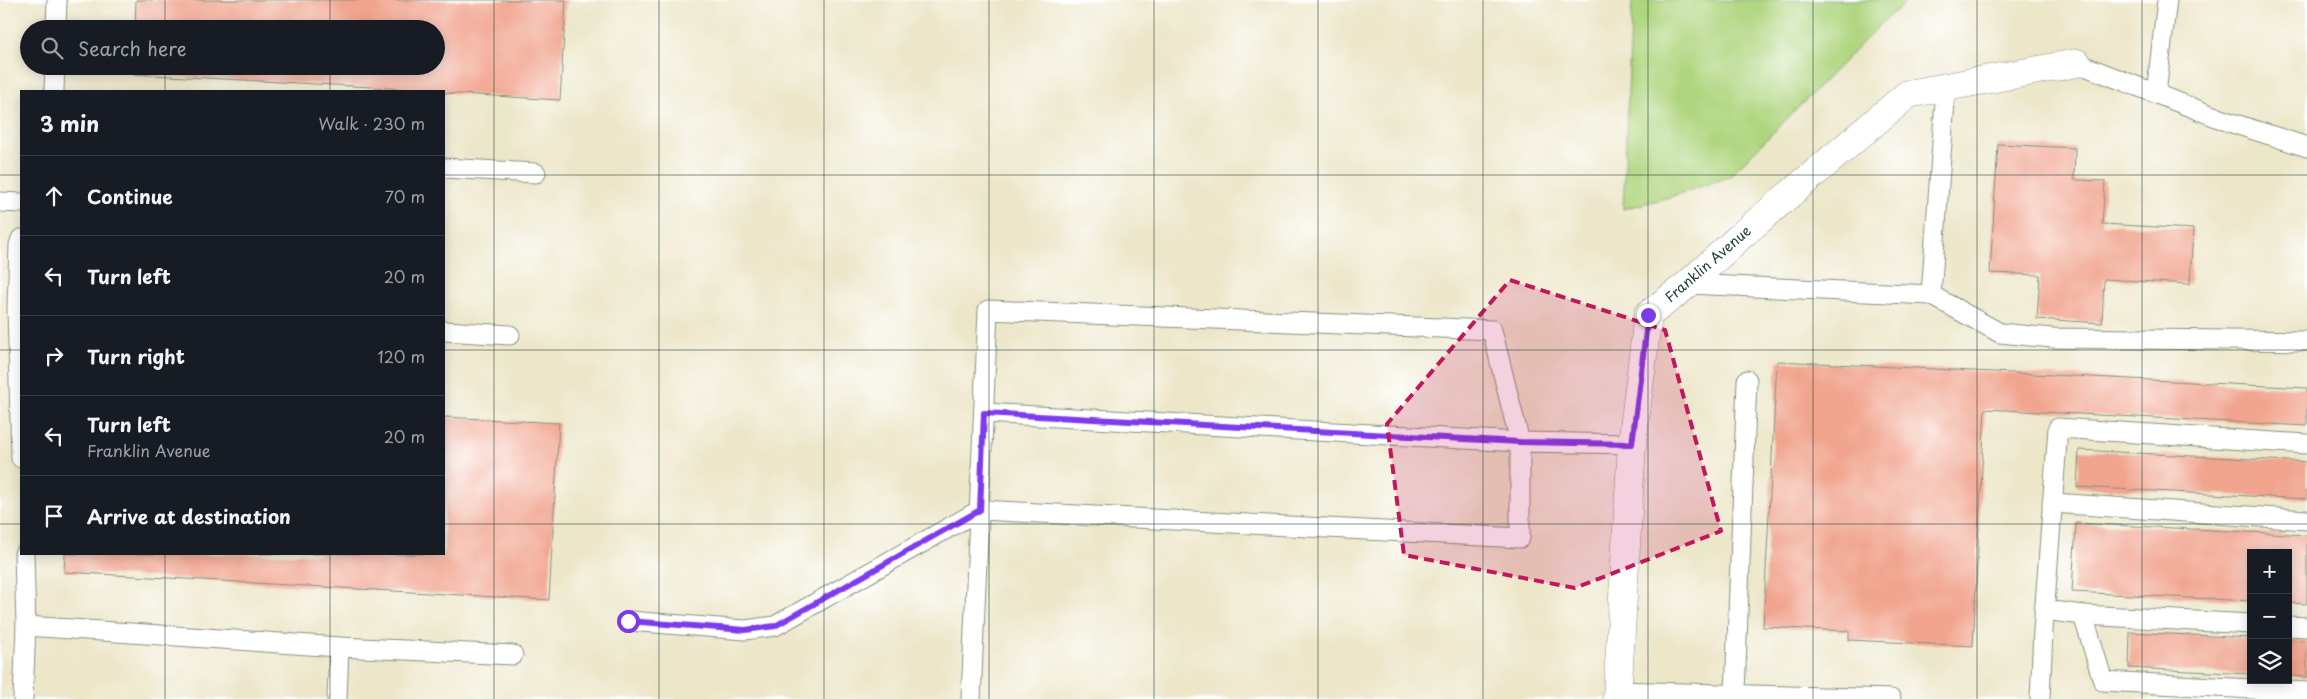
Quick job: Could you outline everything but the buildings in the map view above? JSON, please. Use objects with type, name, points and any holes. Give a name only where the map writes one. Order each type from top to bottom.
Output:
[{"type":"street","name":"Franklin Avenue","points":[[1617,695],[1632,444],[1648,315],[1688,284],[1744,233],[1908,94],[2076,64]]},
{"type":"lane","points":[[56,20],[57,0]]},
{"type":"lane","points":[[2156,94],[2167,0]]},
{"type":"lane","points":[[2076,64],[2229,122],[2307,147]]},
{"type":"lane","points":[[54,90],[55,75]]},
{"type":"lane","points":[[1931,295],[1946,87]]},
{"type":"lane","points":[[445,168],[536,173]]},
{"type":"lane","points":[[0,202],[20,203]]},
{"type":"lane","points":[[20,242],[20,383]]},
{"type":"lane","points":[[1688,284],[1931,295],[2000,334],[2052,338],[2307,341]]},
{"type":"lane","points":[[628,621],[745,630],[775,626],[980,510],[1520,538],[1520,442],[1492,330],[988,310],[980,510],[971,699]]},
{"type":"lane","points":[[445,331],[510,335]]},
{"type":"lane","points":[[1734,693],[1747,380]]},
{"type":"lane","points":[[984,413],[1520,442],[1632,444]]},
{"type":"lane","points":[[2040,699],[2044,610],[2058,428],[2307,444]]},
{"type":"lane","points":[[2052,503],[2307,520]]},
{"type":"lane","points":[[23,699],[26,626],[24,555]]},
{"type":"lane","points":[[2044,610],[2083,615],[2247,624]]},
{"type":"lane","points":[[2083,615],[2103,682],[2307,692]]},
{"type":"lane","points":[[26,626],[339,647],[512,655]]},
{"type":"lane","points":[[2292,626],[2307,627]]},
{"type":"lane","points":[[337,699],[339,647]]},
{"type":"lane","points":[[1617,695],[1734,693],[1891,699]]},
{"type":"highlighted area","points":[[1510,280],[1665,330],[1721,531],[1575,588],[1404,555],[1387,424]]},
{"type":"green space","points":[[1632,0],[1909,0],[1887,18],[1729,177],[1670,197],[1623,209]]},
{"type":"route","points":[[628,621],[745,630],[775,626],[980,510],[984,413],[1520,442],[1632,444],[1648,315]]}]
